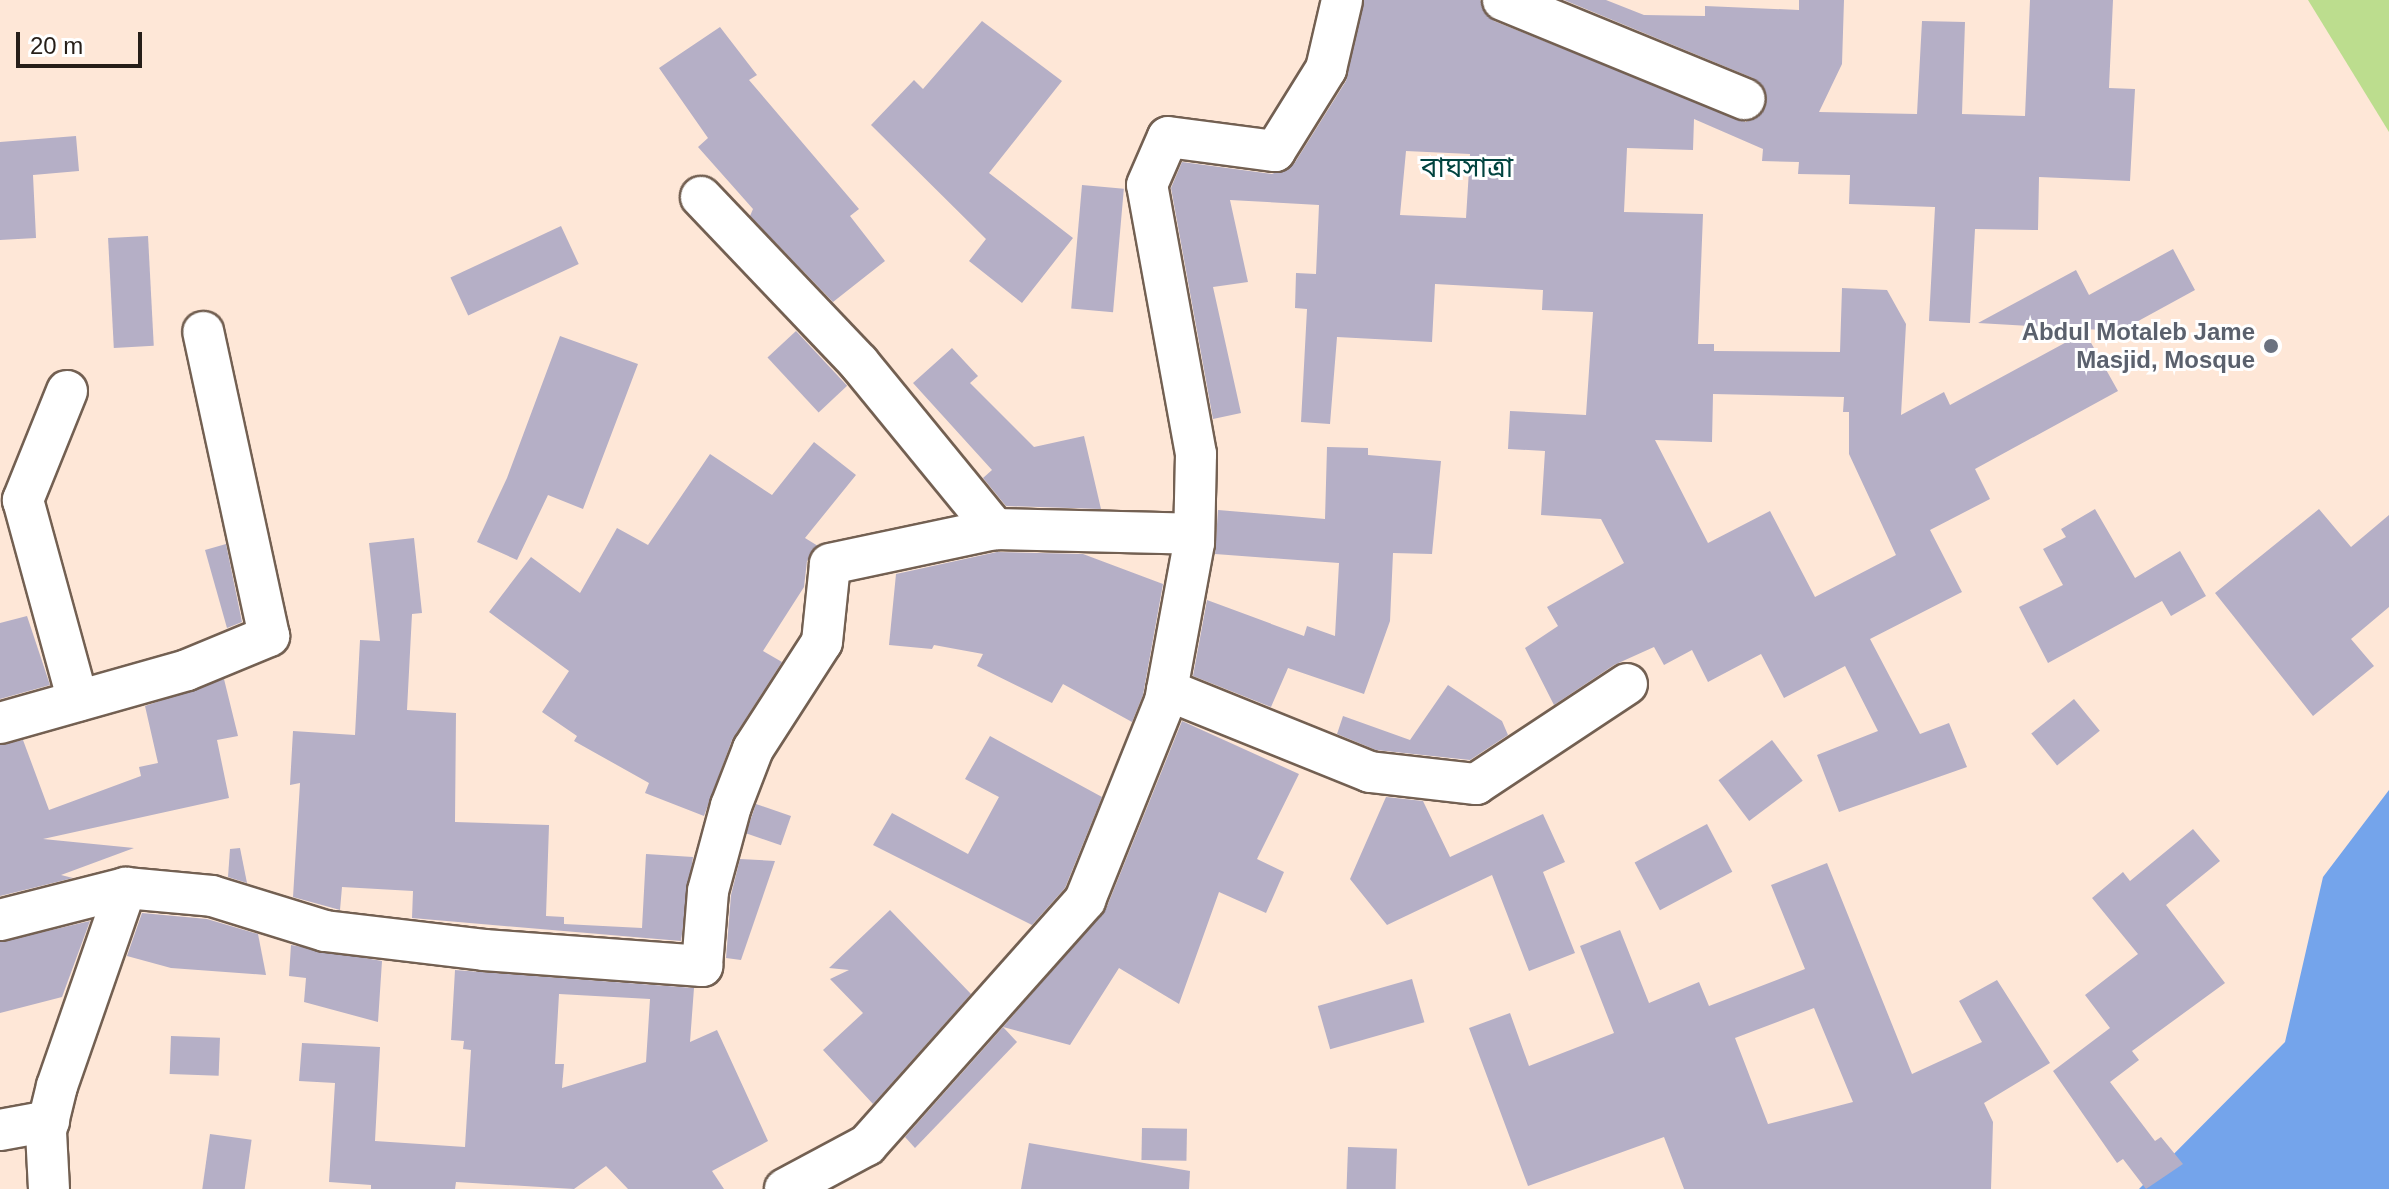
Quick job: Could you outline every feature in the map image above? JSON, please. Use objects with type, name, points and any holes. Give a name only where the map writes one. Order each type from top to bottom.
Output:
[{"type":"street","points":[[785,1189],[867,1145],[1085,900],[1167,690],[1194,534],[1196,454],[1147,185],[1168,137],[1275,151],[1326,69],[1342,0]]},
{"type":"street","points":[[1503,0],[1744,99]]},
{"type":"street","points":[[701,197],[859,363],[995,529]]},
{"type":"street","points":[[0,723],[187,670],[269,636],[203,332]]},
{"type":"street","points":[[67,391],[23,500],[78,701]]},
{"type":"street","points":[[0,920],[126,888],[212,896],[325,931],[484,950],[702,966],[708,891],[731,806],[753,749],[822,642],[830,564],[995,529],[1194,534]]},
{"type":"street","points":[[1167,690],[1370,772],[1476,784],[1627,684]]},
{"type":"street","points":[[49,1189],[49,1121],[126,888]]},
{"type":"street","points":[[0,1130],[49,1121]]},
{"type":"green space","points":[[2308,0],[2389,0],[2389,132]]},
{"type":"water","points":[[2389,790],[2389,1189],[2139,1189],[2285,1042],[2323,877]]},
{"type":"building","points":[[1364,0],[1480,0],[1494,21],[1746,122],[1765,107],[1763,86],[1753,78],[1564,0],[1606,0],[1644,15],[1705,16],[1705,6],[1799,10],[1799,0],[1844,0],[1842,64],[1819,112],[1917,114],[1922,21],[1965,22],[1962,114],[2025,116],[2030,0],[2113,0],[2109,88],[2135,89],[2130,181],[2039,177],[2038,230],[1975,229],[1970,323],[1929,321],[1935,207],[1849,204],[1850,175],[1798,174],[1799,162],[1762,161],[1763,149],[1694,119],[1693,150],[1627,148],[1624,212],[1703,214],[1698,344],[1714,344],[1714,351],[1840,352],[1842,288],[1887,290],[1906,324],[1901,415],[1944,392],[1950,405],[2085,332],[2118,391],[1975,469],[1990,499],[1930,530],[1962,592],[1870,639],[1920,734],[1949,723],[1967,767],[1839,812],[1817,755],[1878,731],[1845,666],[1784,698],[1761,654],[1708,682],[1692,650],[1664,665],[1654,647],[1614,665],[1554,705],[1525,648],[1558,626],[1547,607],[1624,563],[1601,519],[1541,515],[1545,451],[1508,449],[1510,411],[1586,415],[1593,312],[1542,310],[1543,290],[1435,284],[1432,342],[1337,337],[1330,424],[1301,422],[1307,309],[1295,308],[1296,273],[1316,274],[1319,205],[1230,200],[1248,282],[1213,287],[1241,413],[1213,419],[1171,188],[1182,162],[1272,174],[1294,164],[1346,81]],"holes":[[[1406,151],[1470,154],[1466,218],[1400,215]],[[1713,394],[1844,397],[1843,412],[1849,412],[1849,454],[1896,555],[1815,597],[1770,511],[1708,543],[1655,440],[1712,442]]]},
{"type":"building","points":[[982,21],[1062,81],[989,173],[1073,238],[1022,303],[969,261],[986,239],[871,125],[914,80],[923,89]]},
{"type":"building","points":[[720,27],[757,75],[749,80],[859,209],[850,216],[885,261],[833,302],[750,216],[753,209],[698,147],[708,138],[659,68]]},
{"type":"building","points":[[76,136],[79,171],[33,175],[36,238],[0,240],[0,142]]},
{"type":"building","points":[[1082,185],[1124,189],[1113,312],[1071,309]]},
{"type":"building","points":[[561,226],[579,264],[468,316],[450,278]]},
{"type":"building","points":[[148,236],[154,346],[114,348],[108,238]]},
{"type":"building","points":[[2173,249],[2195,290],[2120,331],[1978,323],[2076,270],[2089,295]]},
{"type":"building","points":[[796,331],[847,386],[819,412],[767,358]]},
{"type":"building","points":[[560,336],[638,364],[583,509],[548,495],[517,560],[477,542],[507,478]]},
{"type":"building","points":[[952,348],[978,376],[970,383],[1034,447],[1084,436],[1101,509],[1006,506],[983,478],[992,470],[913,383]]},
{"type":"building","points":[[814,442],[856,475],[805,538],[818,546],[807,561],[804,587],[763,651],[782,662],[732,740],[704,816],[645,793],[649,783],[574,741],[577,736],[542,712],[569,671],[489,612],[531,557],[580,593],[617,528],[648,545],[710,454],[772,495]]},
{"type":"building","points":[[1327,447],[1368,448],[1368,455],[1441,461],[1432,554],[1393,553],[1390,621],[1364,694],[1288,668],[1271,707],[1193,676],[1207,600],[1304,636],[1307,626],[1335,636],[1339,563],[1215,554],[1218,510],[1325,519]]},
{"type":"building","points":[[2095,509],[2135,578],[2180,551],[2206,596],[2171,616],[2162,601],[2048,663],[2019,607],[2063,585],[2043,549],[2066,537],[2061,529]]},
{"type":"building","points":[[2319,509],[2351,547],[2389,515],[2389,607],[2351,639],[2374,666],[2313,716],[2215,593]]},
{"type":"building","points":[[414,538],[422,613],[412,614],[407,710],[456,713],[455,822],[549,825],[546,916],[564,917],[564,924],[642,928],[646,854],[693,857],[681,941],[412,918],[413,891],[342,887],[340,910],[293,897],[300,783],[290,785],[293,731],[355,735],[360,640],[380,641],[369,543]]},
{"type":"building","points":[[226,544],[242,622],[227,628],[205,550]]},
{"type":"building","points":[[997,552],[1083,554],[1163,584],[1143,695],[1132,722],[1063,684],[1052,703],[977,666],[983,654],[934,645],[932,649],[889,645],[896,574]]},
{"type":"building","points":[[27,616],[50,685],[0,699],[0,623]]},
{"type":"building","points":[[224,679],[238,736],[217,740],[229,798],[43,839],[134,848],[61,875],[73,878],[0,896],[0,745],[23,740],[49,810],[141,776],[139,767],[158,763],[145,706]]},
{"type":"building","points":[[1448,685],[1502,721],[1508,735],[1470,760],[1376,750],[1337,734],[1343,716],[1410,740]]},
{"type":"building","points":[[2074,699],[2100,731],[2057,765],[2031,734]]},
{"type":"building","points":[[1182,721],[1299,774],[1257,859],[1284,872],[1266,913],[1219,892],[1179,1004],[1119,968],[1070,1045],[1003,1027],[1106,909]]},
{"type":"building","points":[[990,736],[1102,797],[1065,888],[1032,925],[873,845],[892,813],[968,854],[999,797],[965,779]]},
{"type":"building","points":[[1772,740],[1803,781],[1749,821],[1718,780]]},
{"type":"building","points":[[1386,797],[1423,801],[1450,857],[1543,814],[1565,862],[1543,872],[1575,953],[1529,971],[1492,875],[1387,925],[1350,879]]},
{"type":"building","points":[[756,804],[791,816],[781,845],[746,833]]},
{"type":"building","points":[[1707,824],[1732,872],[1660,910],[1635,862]]},
{"type":"building","points":[[2193,829],[2220,861],[2166,905],[2225,983],[2132,1051],[2139,1060],[2110,1082],[2155,1141],[2161,1137],[2183,1164],[2146,1189],[2123,1159],[2117,1163],[2053,1071],[2110,1028],[2085,995],[2138,954],[2092,898],[2123,872],[2130,881]]},
{"type":"building","points":[[240,848],[247,883],[228,877],[230,849]]},
{"type":"building","points":[[740,859],[775,861],[741,960],[726,958],[731,895]]},
{"type":"building","points":[[1827,863],[1912,1074],[1982,1042],[1959,1001],[1997,980],[2050,1063],[1984,1103],[1993,1122],[1991,1189],[1684,1189],[1664,1137],[1528,1186],[1469,1028],[1510,1013],[1529,1066],[1614,1033],[1580,946],[1620,930],[1649,1003],[1699,982],[1709,1006],[1805,969],[1771,885]],"holes":[[[1814,1008],[1853,1102],[1768,1124],[1735,1038]]]},
{"type":"building","points":[[890,910],[971,994],[873,1104],[823,1050],[863,1013],[830,979],[849,970],[829,968]]},
{"type":"building","points":[[142,913],[207,919],[258,934],[266,975],[171,968],[127,956]]},
{"type":"building","points":[[90,921],[62,997],[0,1013],[0,942]]},
{"type":"building","points":[[291,945],[382,961],[378,1022],[304,1002],[306,978],[289,976]]},
{"type":"building","points":[[455,970],[694,988],[690,1042],[717,1030],[768,1141],[712,1171],[724,1189],[628,1189],[606,1166],[574,1189],[456,1182],[455,1189],[371,1189],[371,1185],[329,1182],[335,1083],[299,1081],[302,1043],[380,1047],[375,1141],[465,1147],[471,1050],[463,1049],[464,1041],[451,1040]],"holes":[[[559,994],[650,999],[646,1062],[562,1088],[564,1064],[555,1064]]]},
{"type":"building","points":[[1412,979],[1424,1022],[1330,1049],[1318,1006]]},
{"type":"building","points":[[1003,1027],[1017,1042],[915,1148],[905,1137]]},
{"type":"building","points":[[171,1036],[220,1038],[219,1076],[170,1074]]},
{"type":"building","points":[[1142,1128],[1187,1129],[1186,1161],[1141,1160]]},
{"type":"building","points":[[210,1134],[252,1140],[245,1189],[202,1189]]},
{"type":"building","points":[[1029,1143],[1190,1171],[1189,1189],[1021,1189]]},
{"type":"building","points":[[1348,1147],[1397,1149],[1396,1189],[1347,1189]]},
{"type":"place","name":"Abdul Motaleb Jame Masjid, Mosque","points":[[2271,346]]},
{"type":"district","name":"বাঘসাত্রা","points":[[1467,168]]}]
